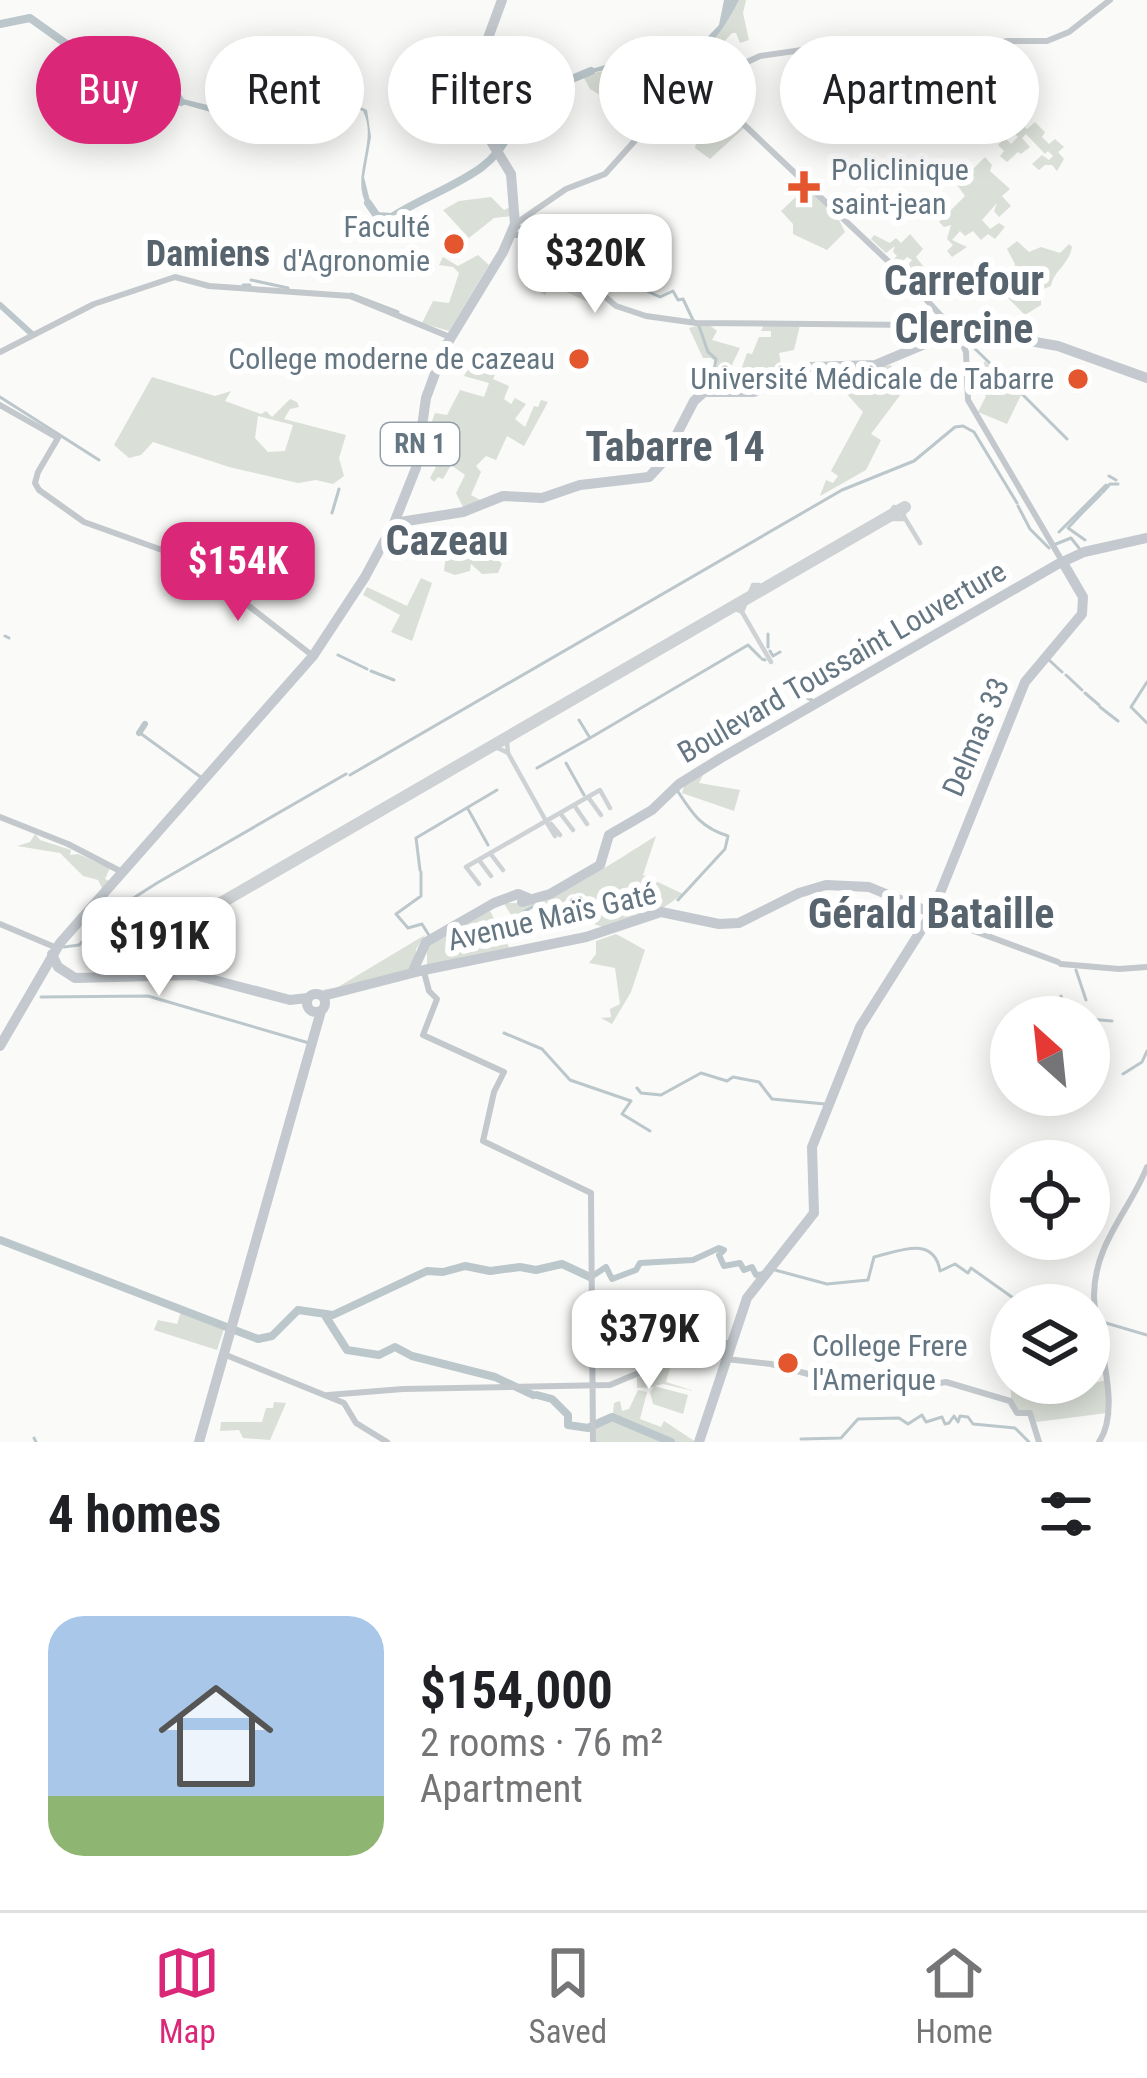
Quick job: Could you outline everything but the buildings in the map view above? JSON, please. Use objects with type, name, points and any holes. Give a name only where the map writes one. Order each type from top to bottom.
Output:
[{"type":"main road","points":[[503,2],[484,49],[477,94],[481,125],[505,160],[515,190],[514,230]]},
{"type":"main road","name":"RN 1","points":[[0,1046],[55,950],[313,656],[365,577],[416,468],[426,398],[450,337],[514,230]]},
{"type":"main road","points":[[394,523],[464,512],[503,496],[540,498],[575,486],[649,477],[704,392],[751,393],[810,367],[875,365],[953,330],[991,332],[1055,346],[1147,378]]},
{"type":"main road","name":"Boulevard Toussaint Louverture","points":[[420,968],[426,942],[517,899],[550,894],[600,865],[607,838],[652,810],[682,782],[1077,554],[1147,538]]},
{"type":"main road","name":"Delmas 33","points":[[699,1442],[746,1298],[814,1213],[812,1147],[860,1027],[930,914],[1024,681],[1080,613],[1081,596],[1064,564]]},
{"type":"main road","name":"Avenue Maïs Gaté","points":[[317,1004],[420,968],[586,938],[659,913],[739,923],[826,885],[862,886],[930,914]]},
{"type":"main road","points":[[55,950],[58,968],[75,978],[186,974],[317,1004],[315,1031],[197,1442]]},
{"type":"street","points":[[756,58],[813,46],[850,45],[901,59],[1008,41],[1047,41],[1070,32],[1110,0]]},
{"type":"street","points":[[756,136],[910,282],[953,330],[966,352],[967,399],[1064,564]]},
{"type":"street","points":[[514,230],[566,189],[605,174],[632,144]]},
{"type":"street","points":[[514,230],[533,236],[616,306],[646,316],[694,322],[915,325],[925,326],[936,340]]},
{"type":"street","points":[[0,352],[94,304],[176,277],[209,286],[350,296],[450,337]]},
{"type":"street","points":[[0,404],[58,439],[38,472],[35,484],[39,490],[84,522],[201,564],[313,656]]},
{"type":"street","points":[[0,817],[68,844],[122,873]]},
{"type":"street","name":"Avenue Maïs Gaté","points":[[930,914],[1059,963],[1147,967]]},
{"type":"street","points":[[0,924],[55,950]]},
{"type":"street","points":[[420,968],[429,992],[437,999],[423,1035],[504,1072],[483,1141],[591,1192],[592,1442]]},
{"type":"street","points":[[1100,1442],[1107,1430],[1108,1380],[1100,1358],[1094,1298],[1101,1252],[1147,1167]]},
{"type":"street","points":[[328,1395],[591,1386],[620,1382],[716,1341],[731,1344]]},
{"type":"street","points":[[223,1355],[328,1395],[347,1406],[362,1428],[387,1442]]},
{"type":"street","points":[[726,1360],[770,1364],[835,1382],[915,1387],[948,1383],[1010,1401],[1013,1411],[1032,1414],[1039,1442]]},
{"type":"shaded area","points":[[724,0],[739,0],[716,36],[708,36],[719,25]]},
{"type":"shaded area","points":[[739,0],[746,0],[743,13],[748,36],[715,36]]},
{"type":"shaded area","points":[[599,72],[599,94],[590,89],[583,76]]},
{"type":"shaded area","points":[[181,98],[205,104],[205,110],[181,104]]},
{"type":"shaded area","points":[[364,109],[371,137],[364,177],[373,213],[362,189]]},
{"type":"shaded area","points":[[1039,126],[1049,144],[1055,139],[1064,147],[1058,152],[1064,159],[1057,171],[1052,165],[1039,170],[1032,164],[1042,155],[1049,160],[1053,156],[1048,151],[1045,154],[1036,144]]},
{"type":"shaded area","points":[[696,144],[726,144],[710,159]]},
{"type":"shaded area","points":[[1027,144],[1030,147],[1007,162],[998,145]]},
{"type":"shaded area","points":[[985,157],[992,165],[990,171],[1010,189],[1002,196],[1011,206],[999,217],[994,211],[997,203],[982,220],[990,229],[999,223],[1005,227],[995,239],[988,234],[981,240],[973,231],[965,236],[960,231],[952,240],[967,247],[952,257],[947,251],[953,245],[947,239],[951,225],[944,227],[939,222],[965,196],[957,185]]},
{"type":"shaded area","points":[[800,193],[806,197],[814,193],[845,232],[827,250],[793,234],[793,224],[781,211]]},
{"type":"shaded area","points":[[491,197],[504,210],[514,205],[512,216],[494,218],[469,238],[443,210],[459,201]]},
{"type":"shaded area","points":[[910,234],[923,249],[916,257],[923,266],[915,279],[904,270],[912,260],[907,257],[899,265],[893,260],[895,246],[886,253],[871,239],[874,235],[901,243]]},
{"type":"shaded area","points":[[1017,241],[1029,252],[1041,247],[1060,253],[1069,244],[1072,247],[1051,286],[1041,290],[1041,305],[1025,315],[999,289],[1015,264],[1007,249]]},
{"type":"shaded area","points":[[478,255],[489,265],[449,331],[422,323],[433,301],[449,303],[459,273],[439,265],[443,257],[458,266]]},
{"type":"shaded area","points":[[538,255],[557,279],[568,268],[587,286],[582,292],[592,299],[590,303],[551,285],[545,295],[537,290],[543,276],[532,261]]},
{"type":"shaded area","points":[[707,323],[717,331],[712,340],[740,348],[728,373],[715,369],[717,363],[711,358],[703,358],[689,328]]},
{"type":"shaded area","points":[[764,325],[800,325],[794,350],[779,353],[783,376],[756,389],[741,386],[747,353],[752,354],[759,337],[771,337],[771,331],[761,331]]},
{"type":"shaded area","points":[[473,359],[497,370],[493,379],[509,386],[504,399],[526,404],[515,419],[525,427],[534,406],[541,400],[548,402],[524,446],[507,436],[496,460],[486,456],[476,466],[481,472],[471,495],[484,502],[464,509],[456,493],[465,475],[451,465],[443,479],[434,482],[430,478],[436,467],[427,457],[420,460],[424,432],[440,445],[449,443],[455,433],[444,423],[434,430],[425,428],[435,413],[447,415],[460,390],[484,397],[489,383],[464,376]]},
{"type":"shaded area","points":[[985,361],[1022,393],[1007,424],[978,412],[986,396],[971,384]]},
{"type":"shaded area","points":[[891,365],[901,394],[871,434],[881,440],[866,470],[820,496],[826,480],[833,483],[838,476],[831,471],[863,412],[845,392],[857,386],[852,370]]},
{"type":"shaded area","points":[[152,377],[215,396],[231,391],[225,401],[261,414],[266,411],[272,417],[290,399],[299,407],[290,409],[284,419],[346,435],[339,458],[344,476],[333,484],[298,483],[229,467],[153,442],[141,455],[129,458],[114,445]],"holes":[[[258,416],[293,425],[285,451],[268,452],[255,438]]]},
{"type":"shaded area","points":[[489,551],[502,564],[498,573],[482,574],[471,564],[470,571],[455,575],[444,571],[446,555],[468,552],[470,557]]},
{"type":"shaded area","points":[[421,578],[432,583],[412,641],[391,632],[400,615],[363,595],[367,587],[407,606]]},
{"type":"shaded area","points":[[704,773],[699,783],[740,790],[734,811],[682,793],[685,783]]},
{"type":"shaded area","points":[[35,834],[71,850],[70,855],[110,868],[105,879],[111,882],[103,890],[98,880],[83,876],[60,853],[17,846],[30,842]]},
{"type":"shaded area","points":[[656,836],[643,875],[683,894],[663,908],[608,929],[538,904],[513,918],[503,902],[520,903],[560,892]]},
{"type":"shaded area","points":[[490,911],[510,949],[427,966],[427,946]]},
{"type":"shaded area","points":[[616,934],[645,950],[631,992],[612,1024],[601,1018],[611,1017],[610,1009],[620,1004],[615,968],[589,963],[596,954],[596,941]]},
{"type":"shaded area","points":[[425,935],[411,969],[325,993],[322,990],[338,987]]},
{"type":"shaded area","points":[[181,1312],[224,1329],[217,1350],[154,1330],[158,1320],[177,1324]]},
{"type":"shaded area","points":[[672,1361],[666,1382],[694,1391],[654,1386],[688,1395],[683,1414],[653,1404],[650,1392],[654,1387],[637,1388],[637,1377]]},
{"type":"shaded area","points":[[638,1390],[647,1392],[640,1419],[661,1427],[664,1421],[696,1442],[595,1442],[597,1419],[613,1413],[614,1403],[620,1401],[622,1411],[629,1409]]},
{"type":"shaded area","points":[[274,1402],[286,1403],[270,1440],[243,1438],[239,1430],[220,1431],[221,1422],[262,1422],[266,1408],[273,1408]]},
{"type":"shaded area","points":[[1107,1404],[1107,1413],[1036,1422],[1031,1410],[1018,1411],[1012,1406]]},
{"type":"waterway","points":[[0,24],[30,18],[55,36]]},
{"type":"waterway","points":[[368,203],[377,216],[392,217],[472,174],[495,155],[536,100],[591,71]]},
{"type":"waterway","points":[[519,227],[579,237],[606,258],[608,273],[660,297],[673,291],[678,300],[683,299],[693,320]]},
{"type":"waterway","points":[[251,280],[288,288]]},
{"type":"waterway","points":[[243,285],[250,285]]},
{"type":"waterway","points":[[351,294],[398,312]]},
{"type":"waterway","points":[[0,305],[33,335]]},
{"type":"waterway","points":[[699,326],[708,352],[716,359],[711,389]]},
{"type":"waterway","points":[[970,344],[999,372]]},
{"type":"waterway","points":[[1002,374],[1067,439]]},
{"type":"waterway","points":[[0,397],[99,460]]},
{"type":"waterway","points":[[350,775],[842,490],[914,461],[955,427],[974,432],[1017,503]]},
{"type":"waterway","points":[[1109,476],[1116,480]]},
{"type":"waterway","points":[[1103,492],[1110,484],[1118,484]]},
{"type":"waterway","points":[[1059,532],[1106,485]]},
{"type":"waterway","points":[[332,513],[339,489]]},
{"type":"waterway","points":[[1082,513],[1101,494]]},
{"type":"waterway","points":[[1018,506],[1030,529],[1049,548]]},
{"type":"waterway","points":[[1082,513],[1068,528],[1085,540]]},
{"type":"waterway","points":[[1056,544],[1071,538],[1079,548]]},
{"type":"waterway","points":[[768,634],[768,647]]},
{"type":"waterway","points":[[5,636],[9,638]]},
{"type":"waterway","points":[[590,738],[748,645],[760,657]]},
{"type":"waterway","points":[[770,651],[773,656],[780,652]]},
{"type":"waterway","points":[[338,655],[367,669]]},
{"type":"waterway","points":[[1048,659],[1062,672]]},
{"type":"waterway","points":[[371,671],[394,680]]},
{"type":"waterway","points":[[1066,675],[1082,690]]},
{"type":"waterway","points":[[1147,682],[1131,707],[1147,723]]},
{"type":"waterway","points":[[784,688],[814,701]]},
{"type":"waterway","points":[[1085,693],[1099,705]]},
{"type":"waterway","points":[[1100,707],[1118,721]]},
{"type":"waterway","points":[[537,768],[590,738],[579,720]]},
{"type":"waterway","points":[[139,733],[145,724]]},
{"type":"waterway","points":[[140,733],[202,778]]},
{"type":"waterway","points":[[566,763],[584,795]]},
{"type":"waterway","points":[[64,947],[79,945],[113,911],[346,774]]},
{"type":"waterway","points":[[420,870],[416,838],[497,790]]},
{"type":"waterway","points":[[677,790],[698,818],[728,836],[725,849],[678,900]]},
{"type":"waterway","points":[[468,809],[488,845]]},
{"type":"waterway","points":[[421,872],[421,896],[396,914],[408,928],[422,924],[430,937]]},
{"type":"waterway","points":[[503,924],[538,900]]},
{"type":"waterway","points":[[1076,970],[1085,996]]},
{"type":"waterway","points":[[41,997],[148,996],[309,1043]]},
{"type":"waterway","points":[[504,1033],[542,1049],[570,1080],[631,1101],[622,1114],[650,1131]]},
{"type":"waterway","points":[[1123,1074],[1142,1062],[1147,1051]]},
{"type":"waterway","points":[[637,1088],[641,1093],[661,1095],[701,1073],[727,1081],[733,1077],[759,1082],[772,1099],[825,1104]]},
{"type":"waterway","points":[[0,1240],[258,1339],[272,1336],[298,1310],[333,1315],[427,1271],[465,1266],[536,1270],[562,1264],[590,1277]]},
{"type":"waterway","points":[[591,1277],[606,1267],[612,1279],[636,1270],[640,1263],[693,1260],[719,1248],[724,1250],[719,1255],[724,1266],[740,1263],[744,1270],[752,1267],[756,1275],[766,1274]]},
{"type":"waterway","points":[[775,1270],[827,1284],[868,1280],[874,1257],[913,1248],[930,1252],[940,1271],[955,1264],[968,1273],[971,1268],[993,1284]]},
{"type":"waterway","points":[[326,1317],[347,1350],[379,1355],[395,1347],[412,1356],[495,1377],[533,1395]]},
{"type":"waterway","points":[[1110,1324],[1147,1335]]},
{"type":"waterway","points":[[537,1395],[552,1399],[568,1415],[568,1425],[588,1428],[612,1417],[671,1442]]},
{"type":"waterway","points":[[801,1439],[841,1438],[858,1419],[899,1418],[908,1424],[922,1415],[926,1422],[942,1417],[945,1424],[954,1416],[958,1422],[960,1416],[973,1424],[1015,1428],[1029,1442]]},
{"type":"waterway","points":[[34,1438],[36,1442]]},
{"type":"taxiway","points":[[884,519],[904,519],[904,510],[894,507],[886,519]]},
{"type":"taxiway","points":[[900,510],[920,543]]},
{"type":"taxiway","points":[[742,612],[753,585],[759,585],[760,595],[750,597]]},
{"type":"taxiway","points":[[732,607],[742,612],[771,662]]},
{"type":"taxiway","points":[[513,734],[508,753],[546,821],[600,790],[610,808]]},
{"type":"taxiway","points":[[487,749],[508,753]]},
{"type":"taxiway","points":[[588,797],[601,815]]},
{"type":"taxiway","points":[[574,805],[587,824]]},
{"type":"taxiway","points":[[560,813],[573,830]]},
{"type":"taxiway","points":[[479,884],[466,867],[546,821],[555,836]]},
{"type":"taxiway","points":[[551,824],[560,835]]},
{"type":"taxiway","points":[[490,853],[503,870]]},
{"type":"taxiway","points":[[479,860],[491,876]]},
{"type":"taxiway","points":[[219,903],[207,907],[209,918],[216,918],[226,900]]},
{"type":"runway","points":[[200,915],[905,507]]},
{"type":"place","name":"Policlinique saint-jean","points":[[804,187]]},
{"type":"place","name":"Faculté d'Agronomie","points":[[454,244]]},
{"type":"place","name":"College moderne de cazeau","points":[[579,359]]},
{"type":"place","name":"Université Médicale de Tabarre","points":[[1078,379]]},
{"type":"place","name":"College Frere l'Amerique","points":[[788,1363]]},
{"type":"district","name":"Damiens","points":[[208,253]]},
{"type":"district","name":"Carrefour Clercine","points":[[964,304]]},
{"type":"district","name":"Tabarre 14","points":[[675,446]]},
{"type":"district","name":"Cazeau","points":[[447,540]]},
{"type":"district","name":"Gérald Bataille","points":[[931,913]]}]
